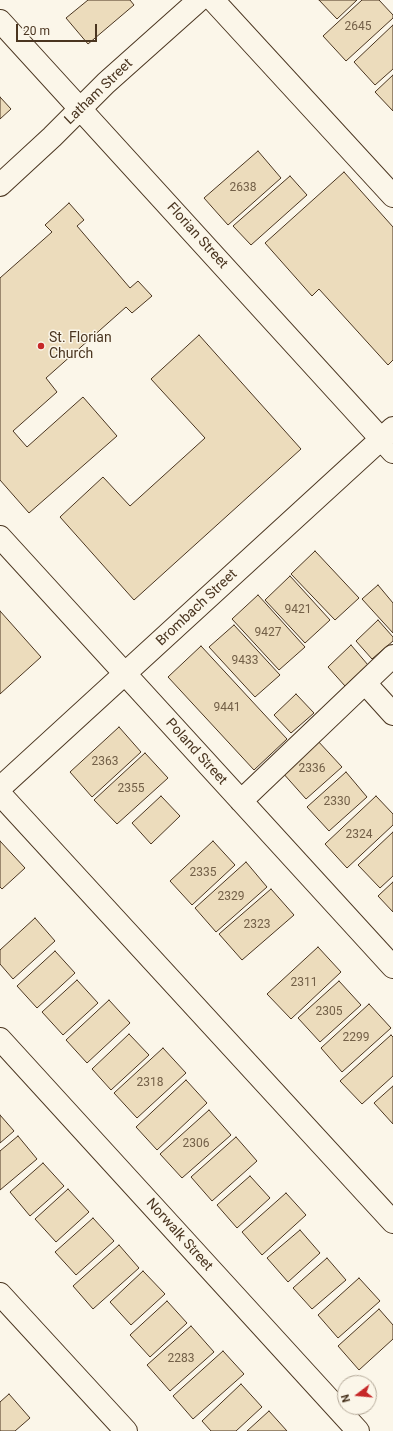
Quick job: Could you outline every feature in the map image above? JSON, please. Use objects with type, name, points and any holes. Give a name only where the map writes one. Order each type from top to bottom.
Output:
[{"type":"street","name":"Latham Street","points":[[0,185],[52,137],[106,83],[199,0]]},
{"type":"street","points":[[214,0],[393,196]]},
{"type":"street","name":"Florian Street","points":[[0,21],[389,440]]},
{"type":"street","name":"Brombach Street","points":[[0,788],[125,674],[389,440]]},
{"type":"street","name":"Poland Street","points":[[0,537],[393,967]]},
{"type":"street","points":[[241,801],[393,656]]},
{"type":"street","points":[[365,683],[393,714]]},
{"type":"street","points":[[0,794],[393,1222]]},
{"type":"street","name":"Norwalk Street","points":[[0,1039],[358,1431]]},
{"type":"street","points":[[0,1294],[126,1431]]},
{"type":"building","points":[[88,0],[130,0],[134,5],[88,44],[66,18]]},
{"type":"building","points":[[319,0],[357,0],[337,19]]},
{"type":"building","points":[[362,0],[379,0],[393,15],[393,18],[346,61],[323,36]]},
{"type":"building","points":[[393,25],[393,69],[375,85],[354,62]]},
{"type":"building","points":[[393,75],[393,111],[375,92]]},
{"type":"building","points":[[0,97],[11,109],[0,119]]},
{"type":"building","points":[[258,151],[281,178],[228,225],[204,198]]},
{"type":"building","points":[[344,172],[393,227],[393,360],[388,365],[319,289],[312,296],[265,243]]},
{"type":"building","points":[[290,176],[307,195],[251,245],[233,226]]},
{"type":"building","name":"St. Florian Church","points":[[69,203],[84,220],[77,226],[130,288],[138,281],[152,296],[132,313],[126,307],[46,378],[57,392],[13,431],[27,447],[83,397],[117,436],[29,513],[0,480],[0,278],[52,232],[45,225]]},
{"type":"building","points":[[199,335],[301,449],[134,600],[60,517],[103,477],[130,506],[205,438],[151,379]]},
{"type":"building","points":[[315,551],[359,598],[335,620],[291,574]]},
{"type":"building","points":[[290,576],[330,620],[305,643],[265,600]]},
{"type":"building","points":[[378,585],[393,603],[393,633],[362,599]]},
{"type":"building","points":[[258,595],[305,647],[279,670],[232,619]]},
{"type":"building","points":[[0,611],[41,657],[0,694]]},
{"type":"building","points":[[378,620],[393,637],[393,641],[372,659],[356,641]]},
{"type":"building","points":[[234,625],[280,675],[255,697],[209,647]]},
{"type":"building","points":[[351,645],[368,665],[345,686],[328,667]]},
{"type":"building","points":[[201,646],[287,739],[254,770],[168,677]]},
{"type":"building","points":[[296,694],[314,713],[291,733],[274,715]]},
{"type":"building","points":[[119,727],[141,752],[92,797],[70,772]]},
{"type":"building","points":[[317,740],[342,767],[306,799],[282,772]]},
{"type":"building","points":[[145,753],[168,778],[117,824],[94,800]]},
{"type":"building","points":[[346,772],[367,797],[329,831],[307,807]]},
{"type":"building","points":[[161,796],[180,816],[151,844],[132,823]]},
{"type":"building","points":[[376,796],[393,814],[393,825],[347,868],[325,844]]},
{"type":"building","points":[[393,832],[393,876],[380,888],[358,865]]},
{"type":"building","points":[[0,841],[25,868],[2,889],[0,887]]},
{"type":"building","points":[[213,841],[235,865],[192,905],[170,881]]},
{"type":"building","points":[[246,862],[267,887],[216,932],[195,908]]},
{"type":"building","points":[[393,882],[393,912],[378,896]]},
{"type":"building","points":[[271,889],[294,915],[242,960],[219,934]]},
{"type":"building","points":[[35,918],[55,941],[13,979],[0,964],[0,950]]},
{"type":"building","points":[[318,947],[341,972],[291,1019],[267,994]]},
{"type":"building","points":[[55,951],[75,973],[37,1008],[17,986]]},
{"type":"building","points":[[77,980],[98,1003],[63,1035],[42,1012]]},
{"type":"building","points":[[339,981],[361,1005],[320,1042],[298,1018]]},
{"type":"building","points":[[109,1000],[130,1023],[87,1063],[66,1040]]},
{"type":"building","points":[[369,1004],[391,1028],[342,1072],[321,1048]]},
{"type":"building","points":[[129,1034],[149,1055],[111,1090],[92,1069]]},
{"type":"building","points":[[391,1035],[393,1037],[393,1076],[362,1104],[340,1081]]},
{"type":"building","points":[[163,1048],[186,1073],[137,1118],[114,1093]]},
{"type":"building","points":[[186,1080],[207,1103],[157,1150],[136,1127]]},
{"type":"building","points":[[393,1086],[393,1124],[374,1103]]},
{"type":"building","points":[[209,1110],[231,1135],[182,1178],[160,1154]]},
{"type":"building","points":[[0,1115],[14,1131],[0,1143]]},
{"type":"building","points":[[18,1136],[37,1159],[0,1190],[0,1151]]},
{"type":"building","points":[[236,1137],[257,1161],[212,1201],[191,1177]]},
{"type":"building","points":[[43,1163],[64,1186],[30,1216],[10,1192]]},
{"type":"building","points":[[250,1176],[270,1198],[237,1228],[217,1205]]},
{"type":"building","points":[[68,1189],[89,1212],[56,1242],[35,1219]]},
{"type":"building","points":[[286,1193],[306,1215],[262,1255],[242,1232]]},
{"type":"building","points":[[93,1218],[114,1241],[76,1275],[55,1252]]},
{"type":"building","points":[[300,1230],[320,1253],[288,1282],[267,1258]]},
{"type":"building","points":[[119,1245],[139,1268],[93,1309],[73,1286]]},
{"type":"building","points":[[327,1258],[346,1280],[312,1309],[293,1288]]},
{"type":"building","points":[[143,1271],[165,1294],[131,1325],[110,1302]]},
{"type":"building","points":[[359,1278],[380,1301],[338,1338],[318,1315]]},
{"type":"building","points":[[167,1301],[187,1323],[150,1357],[130,1335]]},
{"type":"building","points":[[379,1309],[393,1325],[393,1339],[359,1370],[338,1346]]},
{"type":"building","points":[[191,1326],[214,1352],[170,1391],[147,1365]]},
{"type":"building","points":[[223,1351],[244,1374],[193,1419],[173,1396]]},
{"type":"building","points":[[241,1384],[262,1407],[236,1431],[211,1431],[202,1421]]},
{"type":"building","points":[[9,1394],[30,1418],[15,1431],[0,1431],[0,1402]]},
{"type":"building","points":[[269,1411],[287,1431],[247,1431]]},
{"type":"place","name":"St. Florian Church","points":[[41,346]]}]
